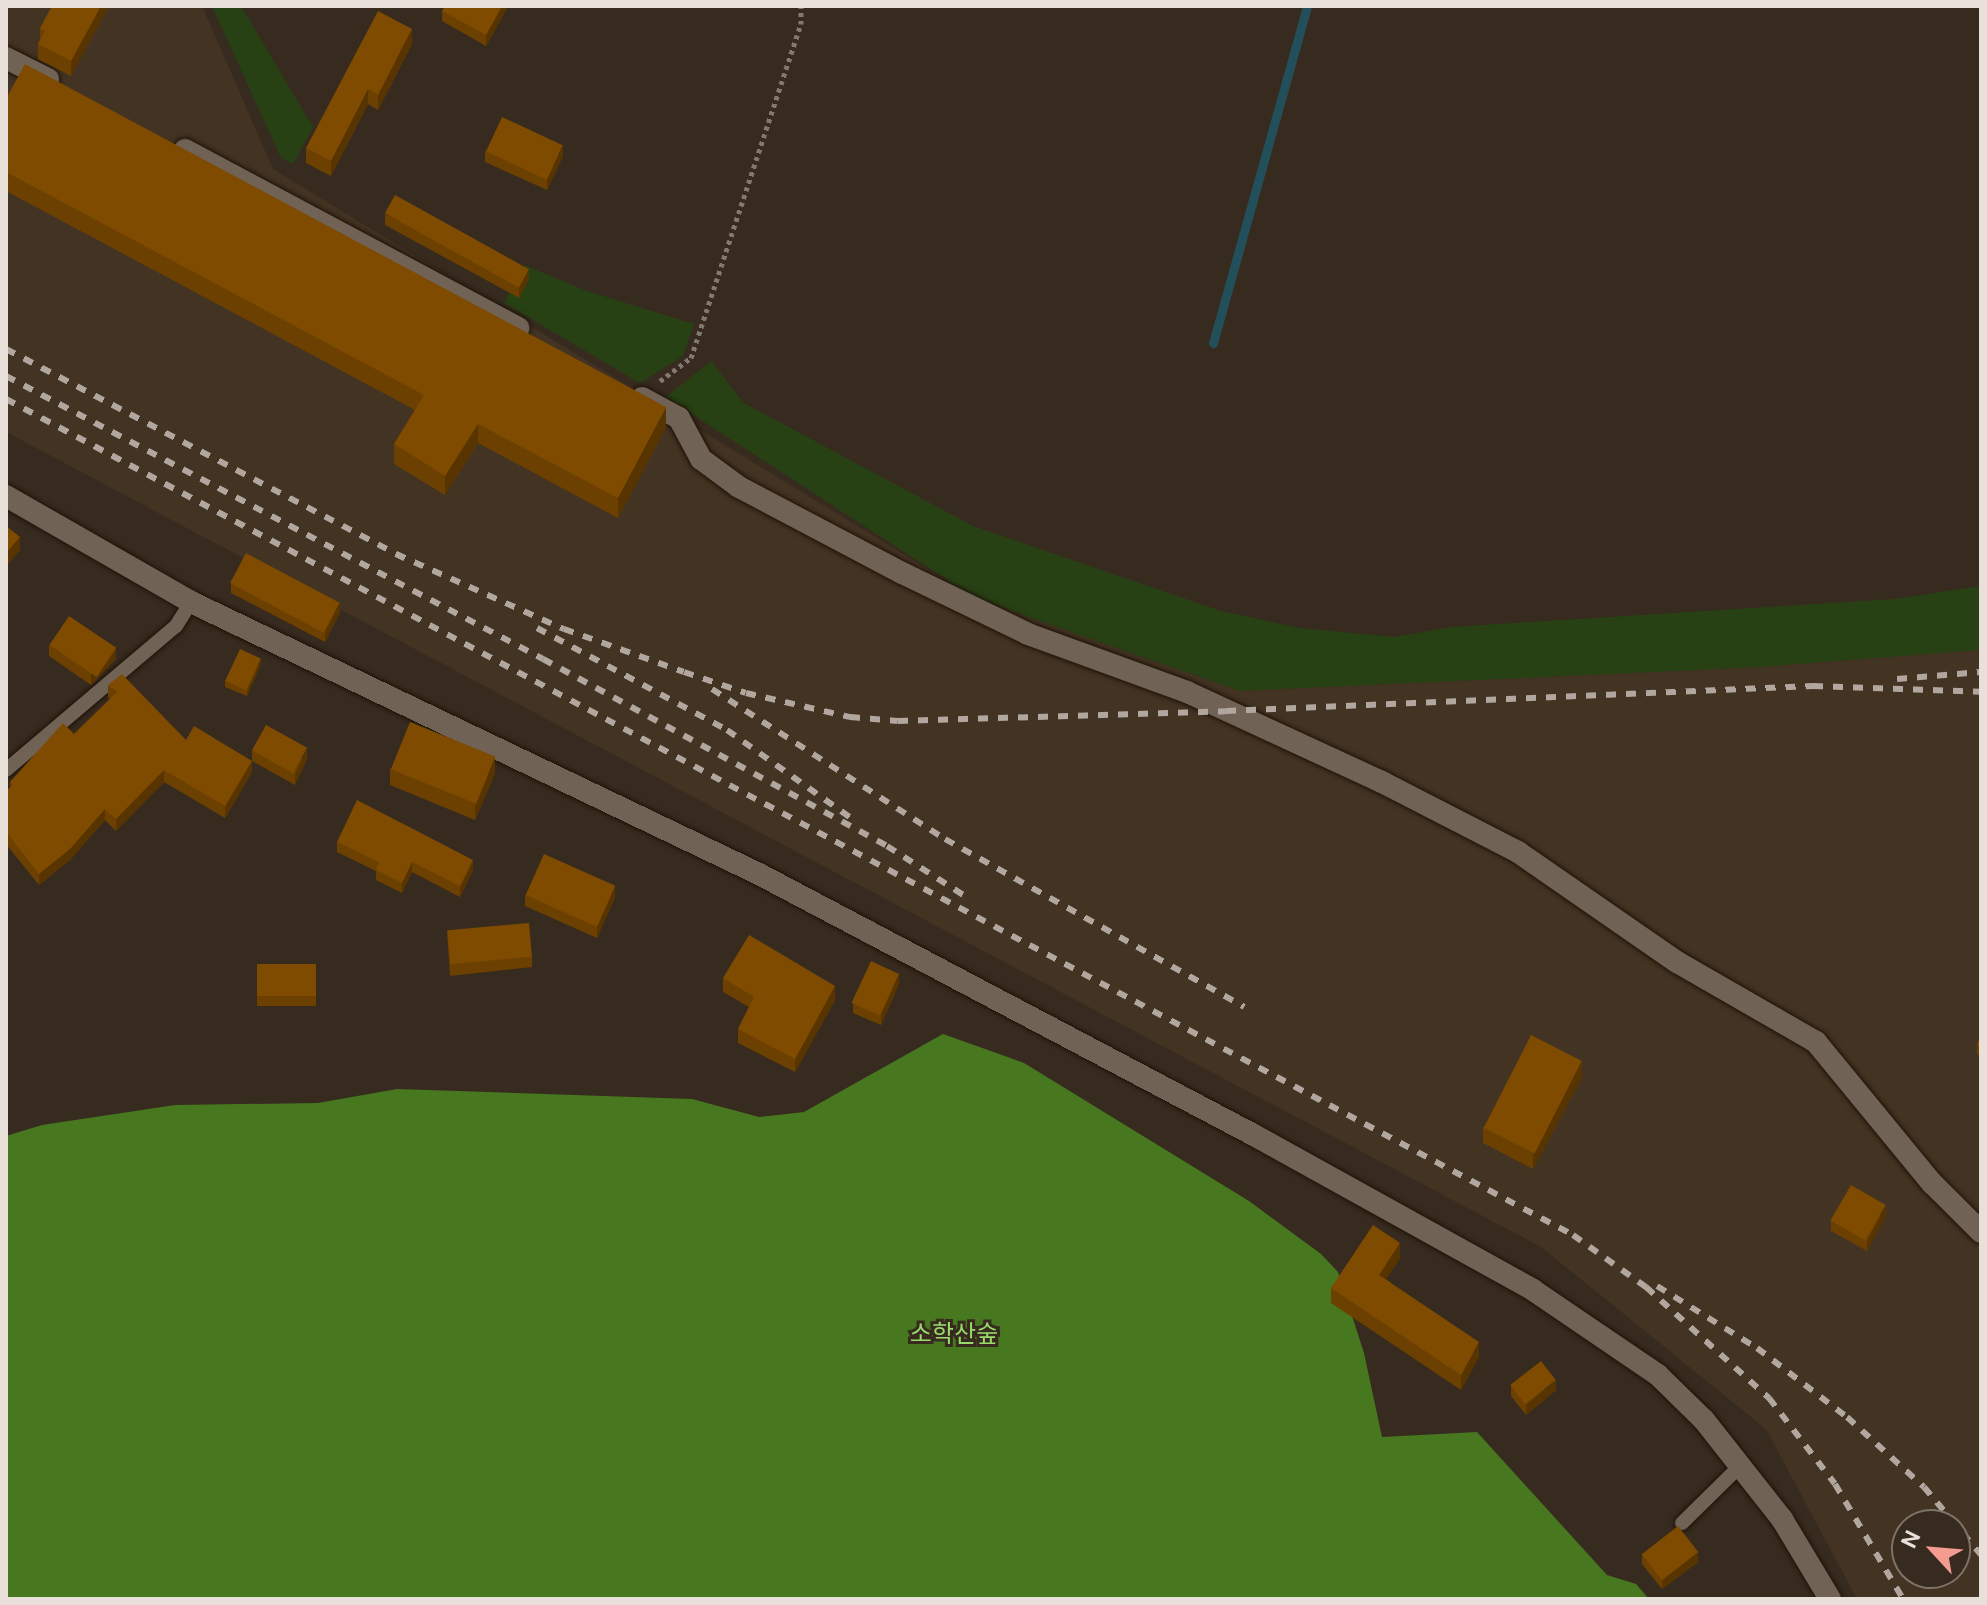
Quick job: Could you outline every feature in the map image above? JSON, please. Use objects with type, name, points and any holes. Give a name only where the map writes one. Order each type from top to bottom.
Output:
[{"type":"street","points":[[6,58],[62,87]]},
{"type":"street","points":[[160,137],[545,344]]},
{"type":"street","points":[[633,392],[679,418],[701,459],[739,487],[902,573],[1028,634],[1187,692],[1382,782],[1518,852],[1677,962],[1816,1042],[1932,1183],[1981,1232]]},
{"type":"street","points":[[6,496],[191,602],[759,874],[1363,1194],[1533,1290],[1616,1343],[1676,1393],[1742,1464],[1830,1599]]},
{"type":"lane","points":[[6,770],[176,626],[191,602]]},
{"type":"lane","points":[[1682,1523],[1742,1464]]},
{"type":"path","points":[[633,392],[691,358],[801,24],[801,6]]},
{"type":"shaded area","points":[[6,6],[202,6],[273,169],[975,598],[1240,691],[1760,667],[1981,650],[1981,1599],[1857,1599],[1766,1429],[1541,1247],[6,432]]},
{"type":"green space","points":[[212,6],[241,6],[313,127],[293,164],[281,158]]},
{"type":"green space","points":[[524,265],[587,291],[694,324],[683,356],[640,383],[504,303]]},
{"type":"green space","points":[[711,361],[744,403],[973,526],[1221,611],[1300,628],[1394,637],[1452,627],[1894,599],[1981,586],[1981,650],[1760,667],[1240,691],[975,598],[666,397]]},
{"type":"green space","name":"소학산숲","points":[[943,1034],[1024,1063],[1249,1201],[1321,1254],[1338,1272],[1364,1353],[1382,1437],[1477,1432],[1607,1575],[1636,1584],[1649,1599],[6,1599],[6,1136],[42,1125],[175,1105],[318,1103],[397,1089],[692,1099],[759,1117],[804,1112]]},
{"type":"building","points":[[52,6],[101,6],[71,61],[38,44],[45,31],[40,28]]},
{"type":"building","points":[[445,6],[502,6],[486,35],[442,11]]},
{"type":"building","points":[[378,11],[412,29],[378,95],[368,89],[331,161],[306,148]]},
{"type":"building","points":[[25,64],[666,407],[618,498],[478,424],[445,476],[394,444],[424,395],[6,172],[6,99]]},
{"type":"building","points":[[502,117],[563,145],[547,180],[486,151]]},
{"type":"building","points":[[395,195],[529,269],[519,288],[385,213]]},
{"type":"building","points":[[6,526],[20,537],[6,553]]},
{"type":"building","points":[[246,553],[340,603],[324,633],[230,583]]},
{"type":"building","points":[[69,616],[116,648],[97,677],[49,645]]},
{"type":"building","points":[[240,649],[261,659],[246,690],[225,681]]},
{"type":"building","points":[[122,674],[186,740],[194,726],[252,761],[225,806],[164,770],[116,819],[105,809],[70,849],[39,874],[6,832],[6,791],[13,785],[10,782],[63,723],[74,734],[117,692],[108,685]]},
{"type":"building","points":[[410,722],[495,756],[476,804],[391,769]]},
{"type":"building","points":[[266,725],[307,748],[293,773],[252,750]]},
{"type":"building","points":[[357,800],[473,860],[460,886],[412,862],[402,883],[376,870],[379,862],[337,842]]},
{"type":"building","points":[[544,854],[615,886],[597,927],[526,895]]},
{"type":"building","points":[[529,923],[532,957],[450,964],[447,930]]},
{"type":"building","points":[[749,935],[835,986],[795,1059],[738,1029],[754,997],[723,978]]},
{"type":"building","points":[[871,961],[899,974],[880,1016],[852,1003]]},
{"type":"building","points":[[257,964],[316,964],[316,996],[257,996]]},
{"type":"building","points":[[1531,1035],[1582,1061],[1535,1154],[1484,1128]]},
{"type":"building","points":[[1851,1185],[1886,1205],[1865,1241],[1830,1221]]},
{"type":"building","points":[[1373,1225],[1400,1243],[1379,1275],[1479,1342],[1461,1375],[1331,1288]]},
{"type":"building","points":[[1541,1361],[1556,1380],[1525,1404],[1510,1385]]},
{"type":"building","points":[[1678,1526],[1698,1552],[1662,1580],[1642,1554]]},
{"type":"waterway","points":[[1213,343],[1307,6]]},
{"type":"railway","points":[[6,349],[406,559]]},
{"type":"railway","points":[[6,376],[543,659],[887,846],[968,898]]},
{"type":"railway","points":[[6,399],[1573,1235],[1646,1287],[1769,1398],[1835,1484],[1903,1599]]},
{"type":"railway","points":[[396,554],[564,629],[746,693],[850,717],[898,721],[1226,711],[1813,686],[1981,692]]},
{"type":"railway","points":[[537,628],[727,730],[851,818]]},
{"type":"railway","points":[[1897,679],[1981,672]]},
{"type":"railway","points":[[712,689],[945,839],[1244,1007]]},
{"type":"railway","points":[[1657,1286],[1757,1348],[1847,1417],[1924,1487],[1981,1555]]}]
